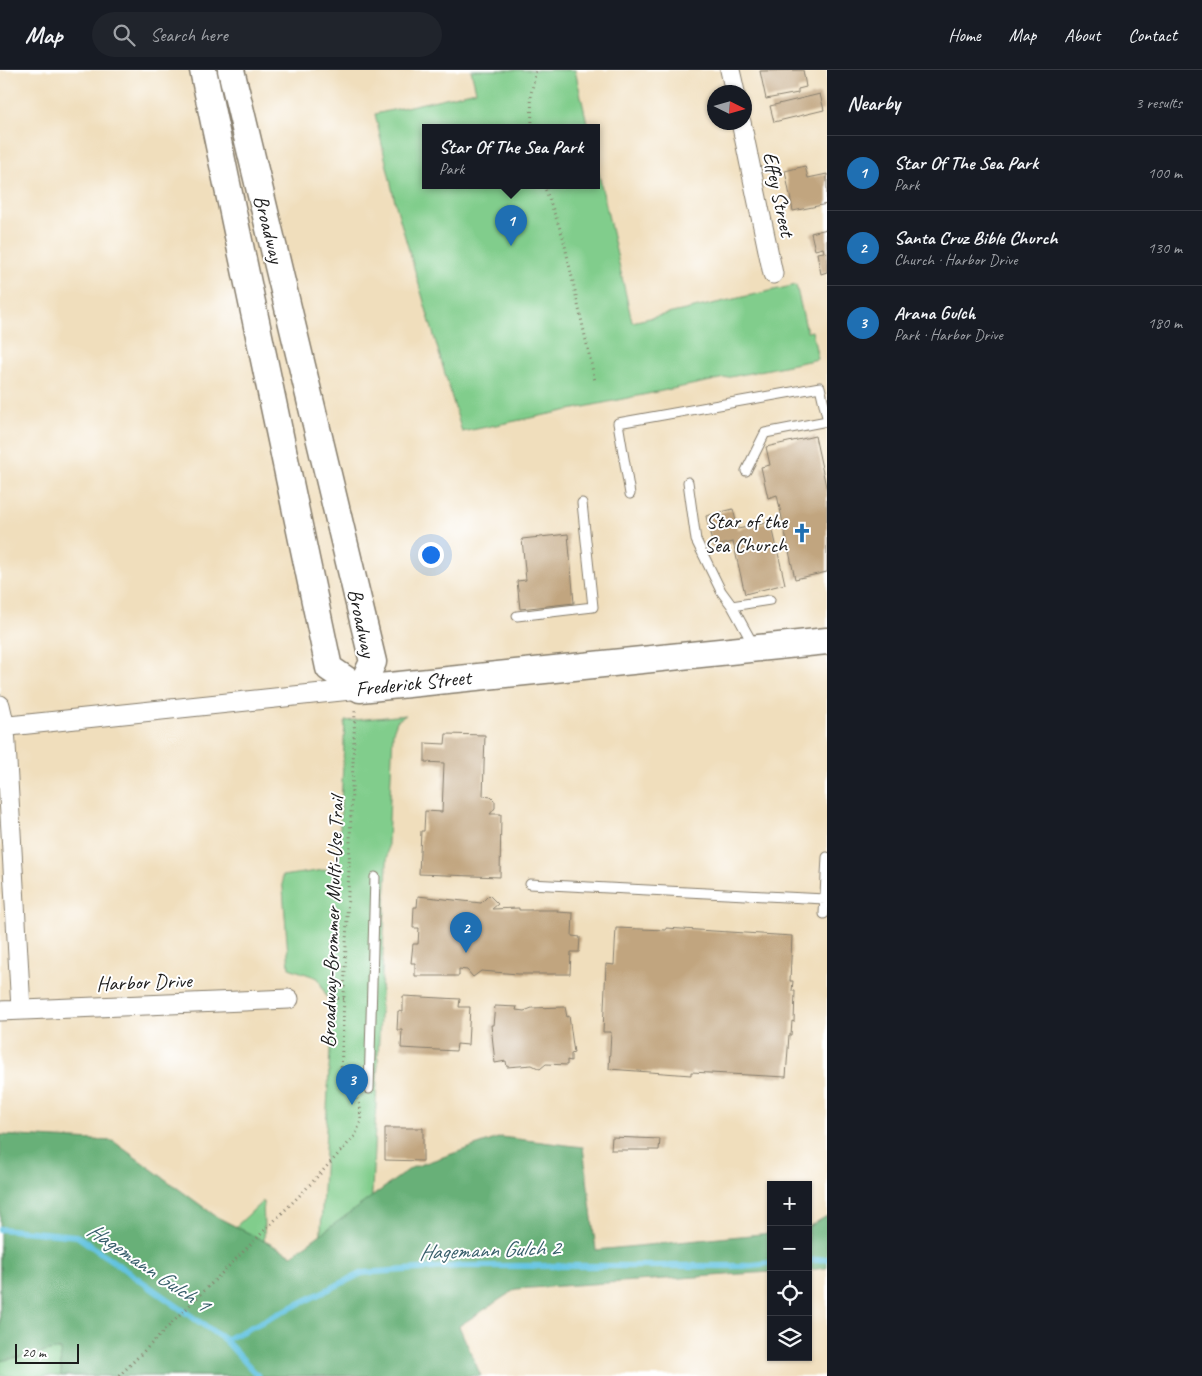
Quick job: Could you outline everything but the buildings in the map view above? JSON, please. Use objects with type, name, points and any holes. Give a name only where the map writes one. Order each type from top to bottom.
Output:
[{"type":"main road","name":"Broadway","points":[[202,70],[329,668],[360,689],[373,662],[231,70]]},
{"type":"main road","name":"Frederick Street","points":[[360,689],[827,641]]},
{"type":"street","points":[[730,70],[733,85]]},
{"type":"street","name":"Effey Street","points":[[743,130],[773,274]]},
{"type":"street","name":"Frederick Street","points":[[2,727],[360,689]]},
{"type":"street","points":[[0,705],[21,1009]]},
{"type":"street","name":"Harbor Drive","points":[[0,1011],[289,999]]},
{"type":"lane","points":[[630,494],[618,423],[820,387],[827,419],[765,432],[746,471]]},
{"type":"lane","points":[[688,482],[696,540],[721,591],[732,606],[755,648]]},
{"type":"lane","points":[[518,616],[593,607],[582,502]]},
{"type":"lane","points":[[732,606],[770,600]]},
{"type":"lane","points":[[824,914],[827,857]]},
{"type":"lane","points":[[369,1089],[375,877]]},
{"type":"lane","points":[[530,884],[824,899]]},
{"type":"path","points":[[532,124],[531,94],[536,70]]},
{"type":"path","points":[[545,189],[563,237],[595,381]]},
{"type":"path","name":"Broadway-Brommer Multi-Use Trail","points":[[118,1376],[304,1191],[355,1136],[361,1121],[360,1105],[341,1074],[355,711],[360,689]]},
{"type":"path","points":[[333,998],[344,999]]},
{"type":"green space","points":[[471,70],[575,70],[587,124],[422,124],[422,189],[600,189],[600,179],[632,322],[796,285],[807,332],[812,331],[818,359],[462,432],[396,206],[375,114],[476,91]]},
{"type":"green space","points":[[406,715],[397,721],[393,732],[367,1302],[368,1376],[0,1376],[0,1245],[230,1232],[263,1201],[267,1306],[317,1310],[332,1009],[318,978],[289,968],[282,876],[338,868],[345,721]]},
{"type":"green space","points":[[0,1135],[113,1141],[217,1217],[292,1255],[411,1168],[501,1137],[583,1147],[596,1250],[767,1233],[767,1272],[516,1289],[459,1326],[481,1376],[61,1376],[60,1349],[0,1361]]},
{"type":"green space","points":[[827,1216],[827,1268],[812,1270],[812,1225]]},
{"type":"waterway","name":"Hagemann Gulch 1","points":[[0,1229],[77,1236],[225,1340],[258,1376]]},
{"type":"waterway","name":"Hagemann Gulch 2","points":[[812,1261],[827,1259]]},
{"type":"waterway","name":"Hagemann Gulch 2","points":[[225,1340],[362,1273],[461,1266],[742,1266],[767,1263]]},
{"type":"place","name":"Star Of The Sea Park","points":[[511,246]]},
{"type":"place","name":"Star of the Sea Church","points":[[802,533]]},
{"type":"place","name":"Santa Cruz Bible Church","points":[[466,953]]},
{"type":"place","name":"Arana Gulch","points":[[352,1105]]}]
